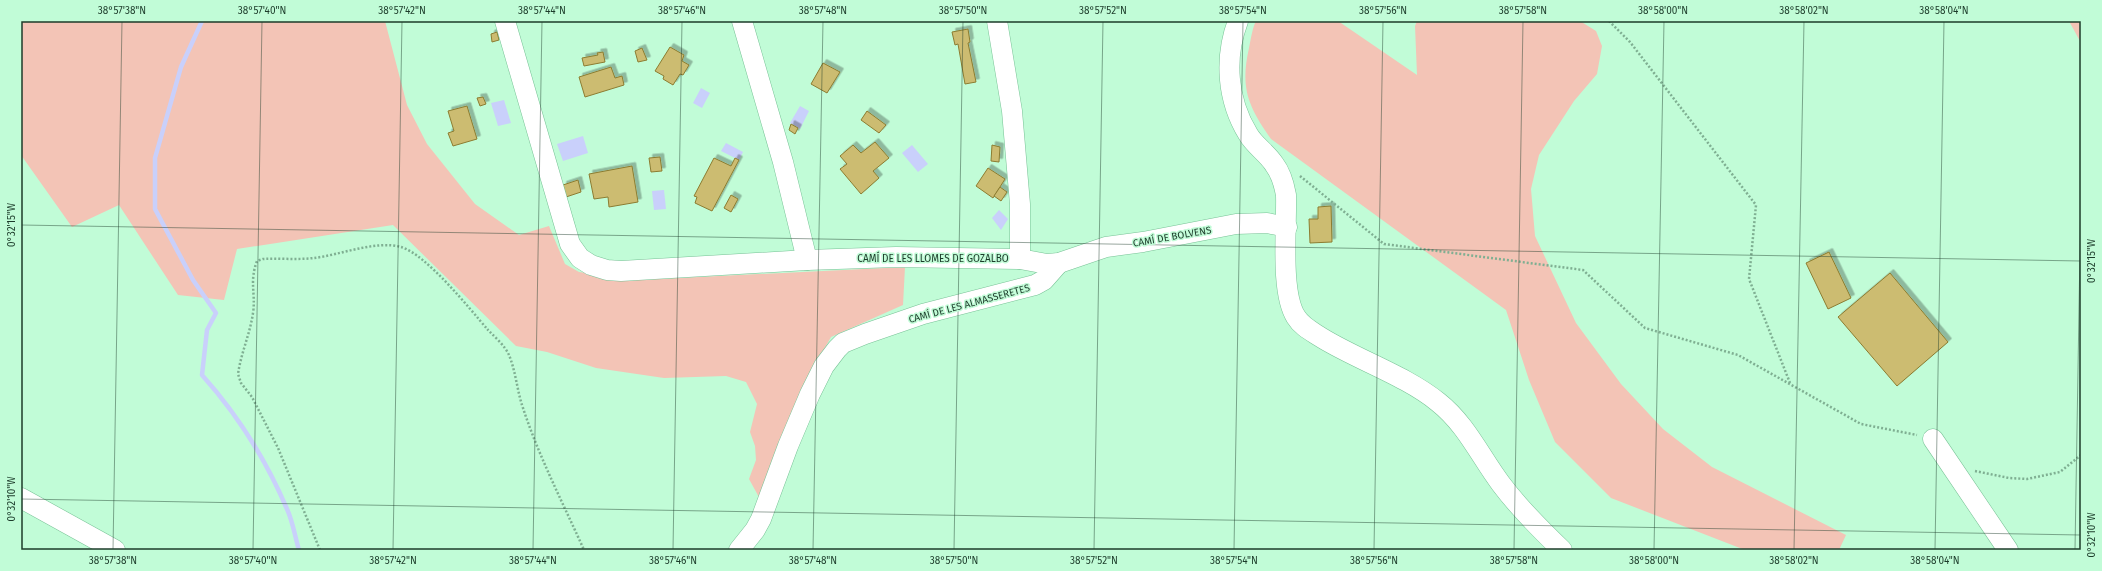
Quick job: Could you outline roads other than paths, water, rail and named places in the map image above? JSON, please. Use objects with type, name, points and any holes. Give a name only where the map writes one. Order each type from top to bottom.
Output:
[{"type":"street","name":"CAMÍ DE LES LLOMES DE GOZALBO","points":[[505,21],[570,244],[580,258],[598,268],[621,271],[807,260],[896,257],[1020,258],[1047,264],[1059,263]]},
{"type":"street","points":[[742,21],[784,162],[807,260]]},
{"type":"street","points":[[997,21],[1012,112],[1020,204],[1020,258]]},
{"type":"street","points":[[1238,21],[1232,36],[1229,67],[1231,93],[1248,135],[1274,164],[1279,172],[1286,195],[1288,298],[1297,319],[1305,327],[1332,344],[1407,383],[1438,402],[1469,435],[1500,483],[1533,523],[1562,550]]},
{"type":"street","name":"CAMÍ DE BOLVENS","points":[[1059,263],[1106,247],[1143,242],[1236,224],[1266,223],[1287,227]]},
{"type":"street","name":"CAMÍ DE LES ALMASSERETES","points":[[740,550],[752,535],[761,519],[788,446],[810,394],[824,366],[837,349],[843,344],[865,334],[923,314],[1035,285],[1044,280],[1059,263]]},
{"type":"street","points":[[1933,439],[2008,550]]},
{"type":"street","points":[[21,498],[115,550]]},
{"type":"water","points":[[701,88],[710,93],[702,108],[693,103]]},
{"type":"water","points":[[504,100],[511,123],[498,126],[491,103]]},
{"type":"water","points":[[800,106],[809,111],[800,129],[790,123]]},
{"type":"water","points":[[583,136],[588,153],[563,161],[557,144]]},
{"type":"water","points":[[726,143],[743,152],[739,160],[721,151]]},
{"type":"water","points":[[912,145],[928,164],[918,172],[902,153]]},
{"type":"water","points":[[664,190],[666,209],[654,210],[652,191]]},
{"type":"water","points":[[999,210],[1008,219],[1001,230],[992,218]]},
{"type":"waterway","points":[[202,21],[181,67],[155,158],[155,209],[193,280],[216,313],[207,330],[202,375],[239,422],[270,473],[289,514],[299,550]]}]
